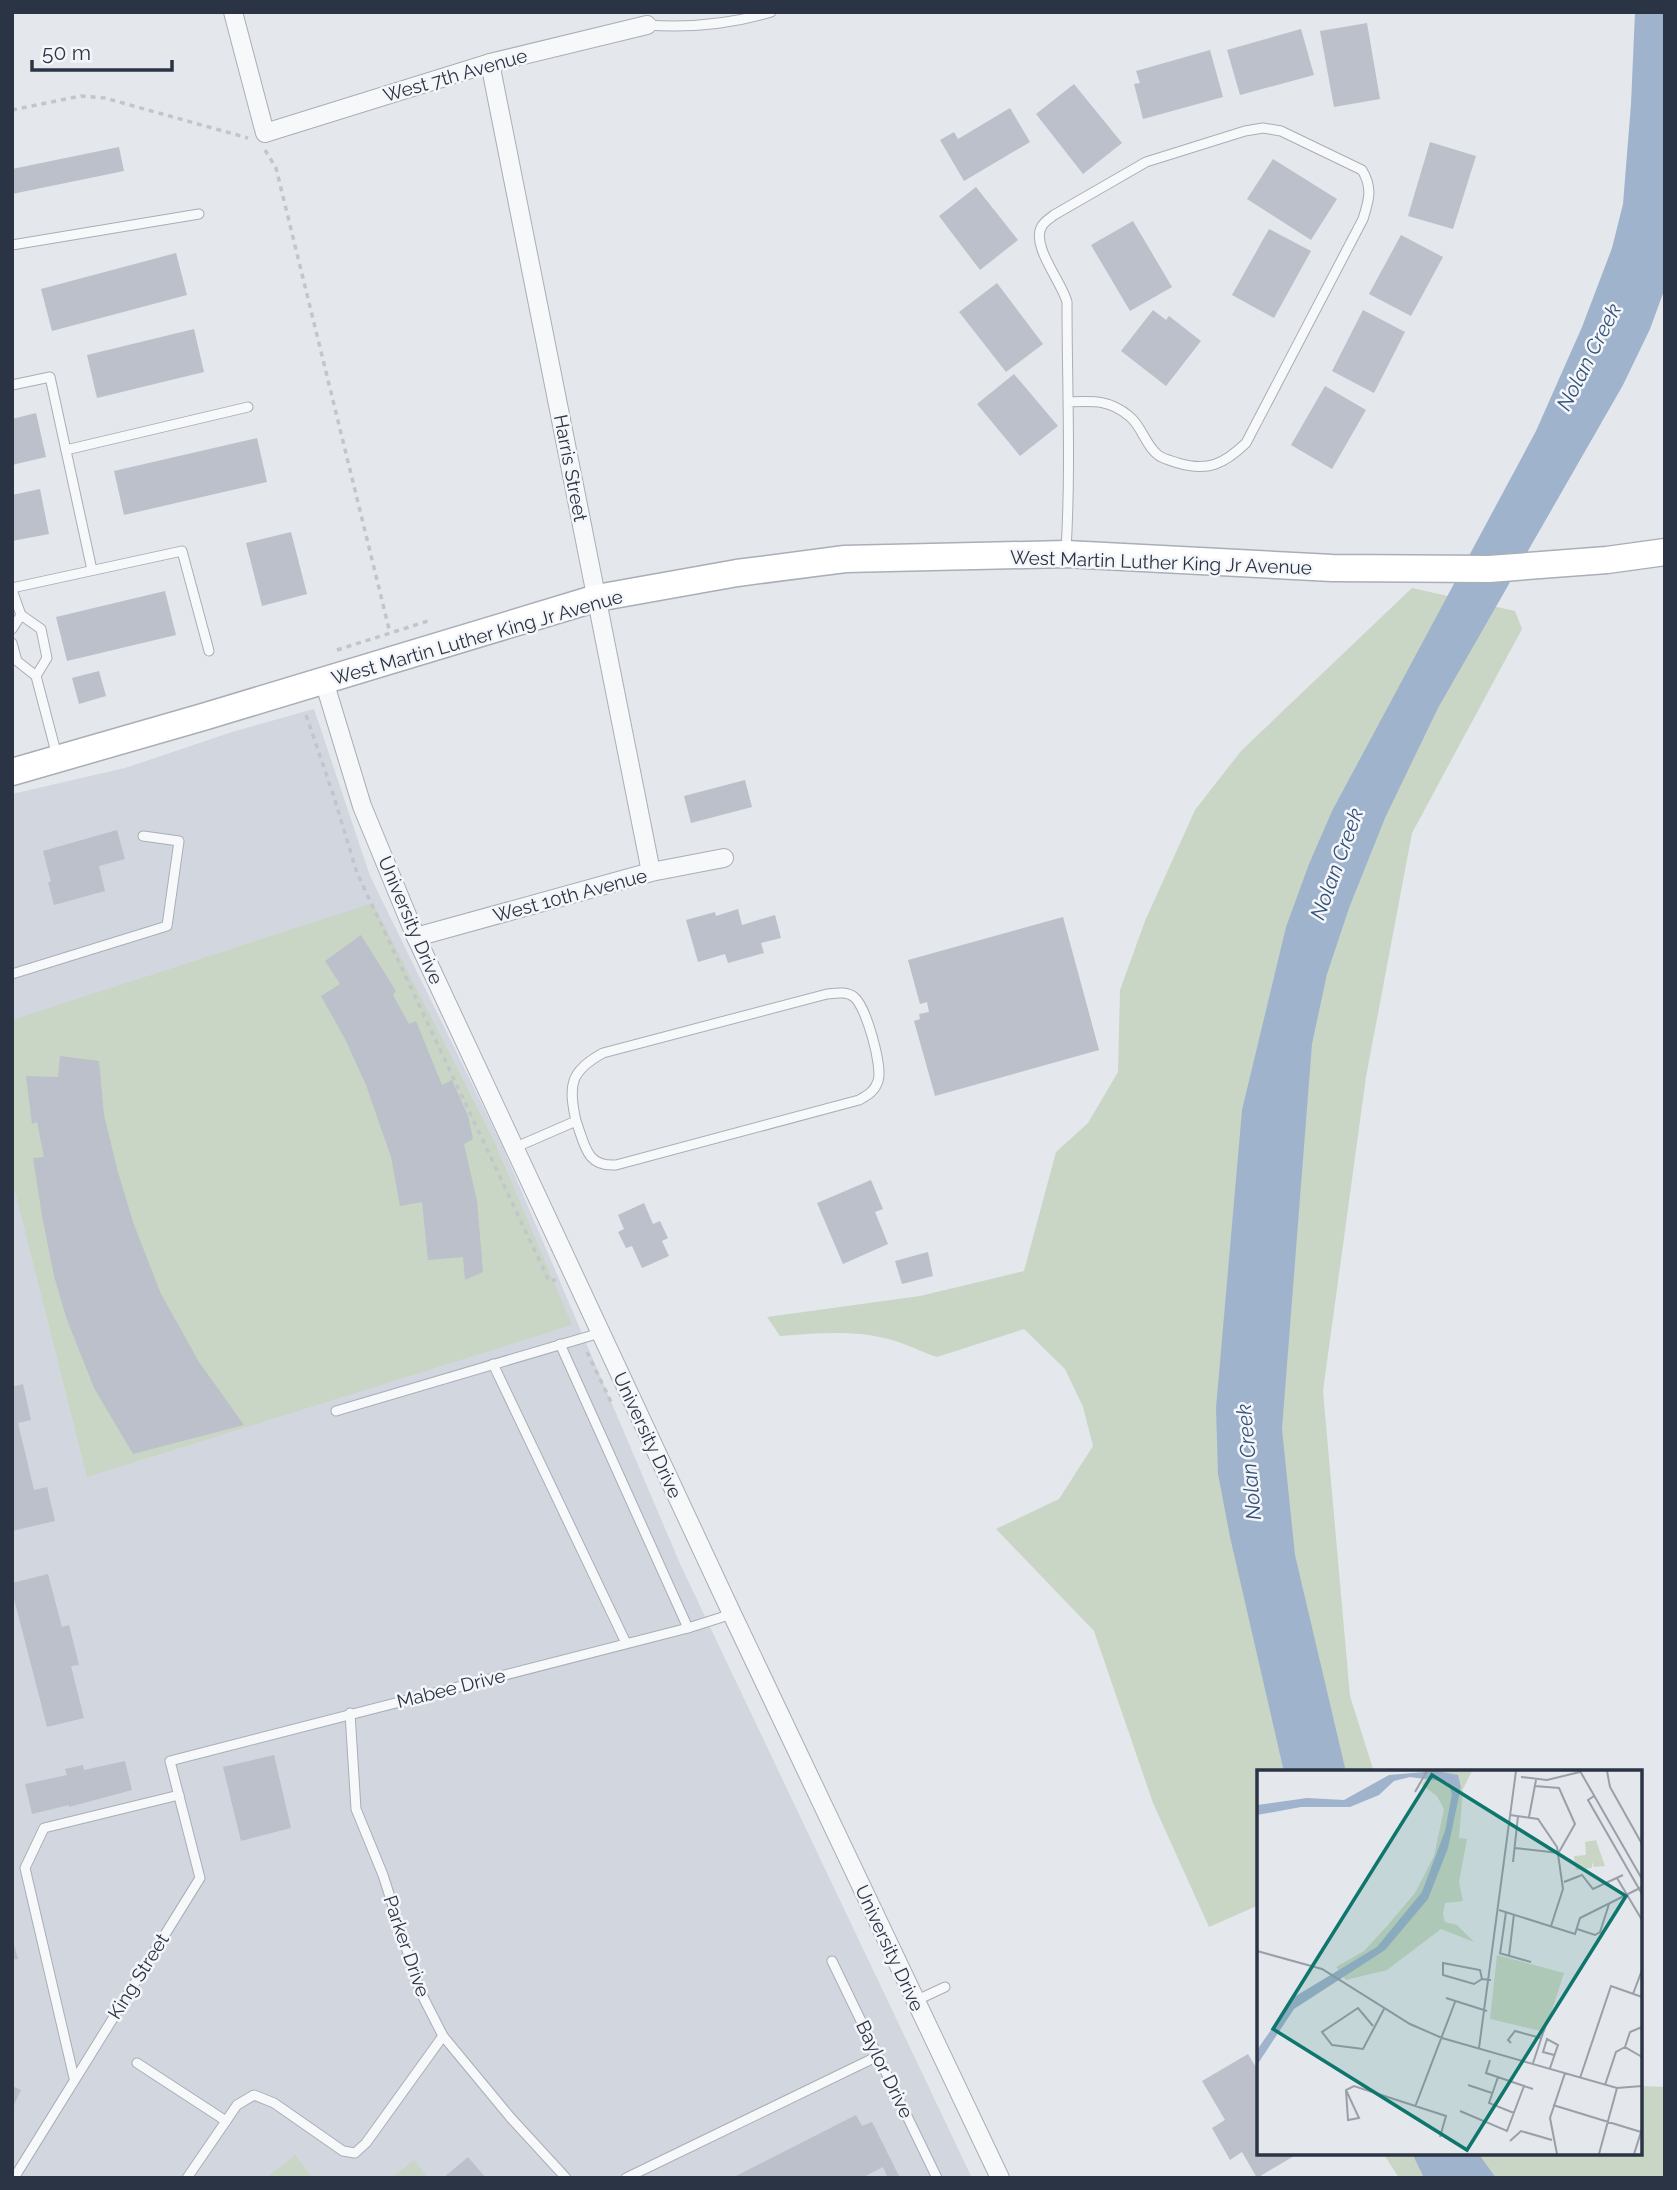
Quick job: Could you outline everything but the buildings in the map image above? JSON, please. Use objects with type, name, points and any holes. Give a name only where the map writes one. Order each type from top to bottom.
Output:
[{"type":"street","points":[[233,12],[261,140]]},
{"type":"street","name":"West 7th Avenue","points":[[261,140],[490,63],[647,25]]},
{"type":"street","name":"Harris Street","points":[[490,63],[651,872]]},
{"type":"street","name":"West Martin Luther King Jr Avenue","points":[[12,772],[597,598],[737,573],[845,559],[1066,554],[1332,568],[1489,569],[1595,561],[1665,552]]},
{"type":"street","name":"University Drive","points":[[324,681],[362,806],[416,937],[732,1614],[1000,2178]]},
{"type":"street","name":"West 10th Avenue","points":[[416,937],[651,872],[724,858]]},
{"type":"lane","points":[[647,25],[674,27],[748,19],[771,12]]},
{"type":"lane","points":[[1066,554],[1070,430],[1068,402],[1067,302],[1064,289],[1041,249],[1038,234],[1042,224],[1146,162],[1245,131],[1263,128],[1281,131],[1362,170],[1369,182],[1370,198],[1363,219],[1246,443],[1230,458],[1210,467],[1192,467],[1170,461],[1157,455],[1138,425],[1121,411],[1099,401],[1068,402]]},
{"type":"lane","points":[[12,246],[199,214]]},
{"type":"lane","points":[[12,384],[51,377],[92,570]]},
{"type":"lane","points":[[66,450],[248,407]]},
{"type":"lane","points":[[36,676],[47,658],[41,629],[21,615],[12,589],[182,551],[209,651]]},
{"type":"lane","points":[[12,629],[21,615]]},
{"type":"lane","points":[[12,643],[17,661],[36,676],[58,760]]},
{"type":"lane","points":[[12,974],[167,926],[178,841],[143,836]]},
{"type":"lane","points":[[843,992],[854,996],[861,1005],[881,1068],[872,1093],[859,1100],[617,1165],[602,1166],[594,1161],[576,1121],[570,1095],[576,1077],[585,1063],[603,1053],[828,994],[843,992]]},
{"type":"lane","points":[[514,1149],[576,1121]]},
{"type":"lane","points":[[336,1411],[600,1332]]},
{"type":"lane","points":[[560,1344],[688,1628]]},
{"type":"lane","points":[[493,1364],[626,1643]]},
{"type":"lane","name":"Mabee Drive","points":[[170,1761],[688,1628],[732,1614]]},
{"type":"lane","name":"Parker Drive","points":[[350,1713],[356,1809],[383,1875],[420,1991],[443,2036],[510,2117],[566,2178]]},
{"type":"lane","name":"King Street","points":[[14,2178],[200,1878],[170,1761]]},
{"type":"lane","points":[[75,2078],[26,1868],[44,1828],[179,1795]]},
{"type":"lane","name":"Baylor Drive","points":[[832,1961],[937,2178]]},
{"type":"lane","points":[[915,2001],[944,1987]]},
{"type":"lane","points":[[187,2178],[237,2105],[254,2095],[274,2103],[343,2151],[355,2153],[366,2143],[443,2036]]},
{"type":"lane","points":[[626,2178],[878,2056]]},
{"type":"lane","points":[[137,2063],[226,2121]]},
{"type":"path","points":[[12,110],[81,96],[105,97],[261,140],[276,168],[390,633]]},
{"type":"path","points":[[306,715],[357,873],[374,913],[422,1009],[548,1281],[556,1280],[561,1291]]},
{"type":"path","points":[[581,1338],[616,1413]]},
{"type":"shaded area","points":[[314,709],[370,876],[501,1143],[681,1566],[972,2178],[12,2178],[12,794],[125,768],[232,732]]},
{"type":"green space","points":[[1412,588],[1515,611],[1522,629],[1412,833],[1366,1077],[1323,1391],[1350,1696],[1373,1770],[1257,1770],[1257,1906],[1209,1927],[1153,1803],[1094,1631],[996,1529],[1059,1499],[1093,1446],[1083,1407],[1065,1369],[1024,1329],[937,1357],[901,1343],[872,1336],[841,1333],[780,1336],[767,1317],[920,1296],[1024,1271],[1056,1152],[1088,1123],[1118,1072],[1120,990],[1145,921],[1195,810],[1241,751]]},
{"type":"green space","points":[[373,903],[494,1141],[572,1325],[87,1477],[12,1179],[12,1020]]},
{"type":"green space","points":[[1642,2086],[1665,2087],[1665,2178],[1399,2178],[1384,2155],[1642,2155]]},
{"type":"green space","points":[[295,2155],[313,2178],[266,2178]]},
{"type":"green space","points":[[414,2160],[428,2178],[392,2178]]},
{"type":"water","name":"Nolan Creek","points":[[1635,12],[1665,12],[1665,288],[1650,329],[1623,385],[1438,708],[1385,818],[1349,908],[1327,974],[1312,1044],[1282,1429],[1295,1555],[1346,1770],[1284,1770],[1218,1474],[1216,1408],[1242,1110],[1286,927],[1332,811],[1536,431],[1582,327],[1612,248],[1623,204]]},
{"type":"water","points":[[1413,2155],[1479,2155],[1496,2178],[1424,2178]]}]
